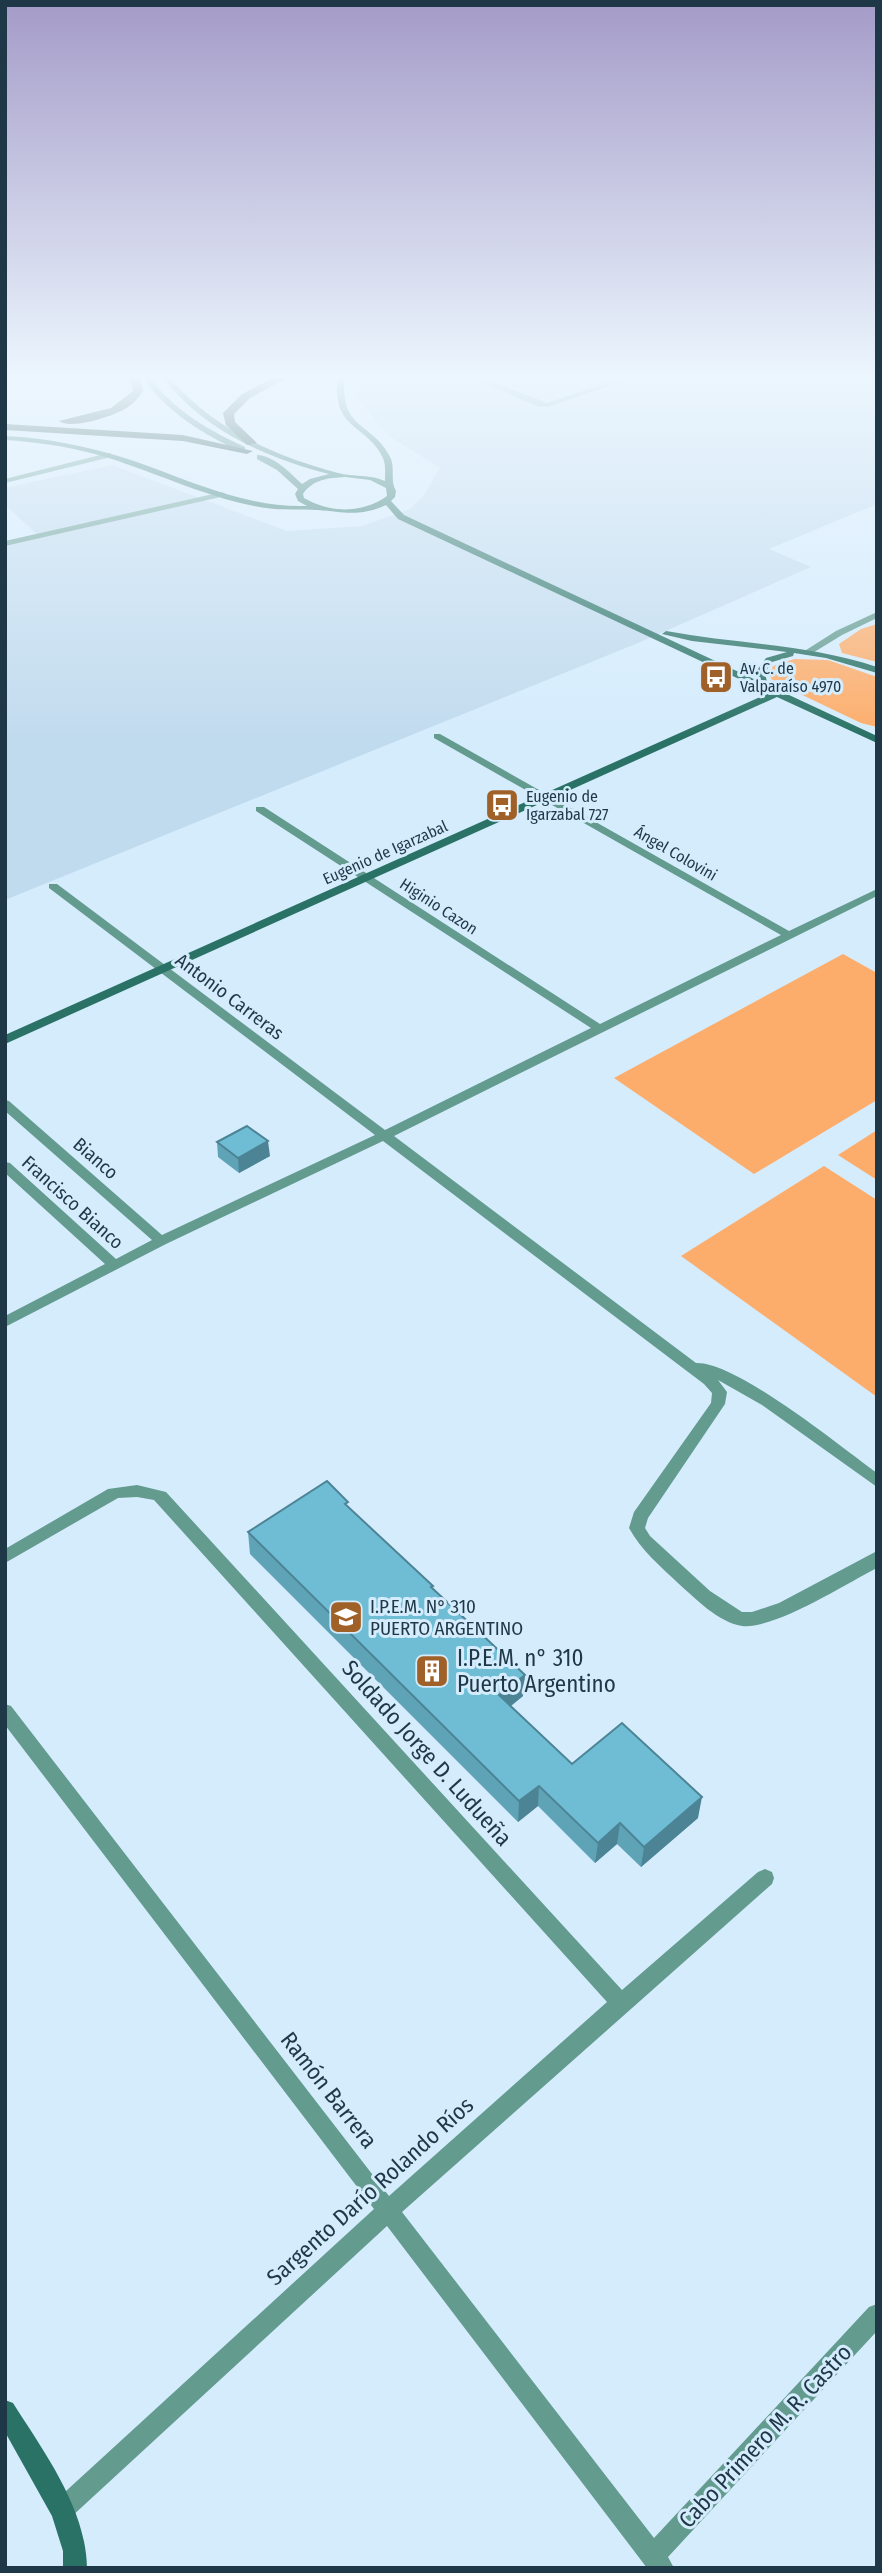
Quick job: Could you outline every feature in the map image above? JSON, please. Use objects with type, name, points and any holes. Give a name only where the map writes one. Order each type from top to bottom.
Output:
[{"type":"main road","points":[[236,498],[281,509],[362,510],[401,517],[877,740]]},
{"type":"main road","points":[[260,505],[280,498]]},
{"type":"main road","points":[[304,498],[308,504],[319,508]]},
{"type":"main road","points":[[388,498],[388,506],[401,517]]},
{"type":"main road","points":[[362,510],[387,501]]},
{"type":"main road","points":[[641,628],[717,643],[808,652],[877,670]]},
{"type":"main road","points":[[777,693],[763,683],[760,673],[765,665],[778,656],[808,652]]},
{"type":"main road","name":"Eugenio de Igarzabal","points":[[5,1040],[777,693]]},
{"type":"main road","points":[[859,732],[877,734]]},
{"type":"main road","points":[[5,2411],[74,2538],[77,2567]]},
{"type":"street","points":[[5,544],[204,498]]},
{"type":"street","points":[[808,652],[839,632],[877,615]]},
{"type":"street","name":"Ángel Colovini","points":[[437,736],[790,936]]},
{"type":"street","name":"Higinio Cazon","points":[[260,809],[600,1030]]},
{"type":"street","name":"Antonio Carreras","points":[[53,886],[688,1363]]},
{"type":"street","points":[[5,1322],[162,1241],[385,1135],[877,892]]},
{"type":"street","name":"Bianco","points":[[5,1104],[162,1241]]},
{"type":"street","name":"Francisco Bianco","points":[[5,1166],[115,1266]]},
{"type":"street","points":[[688,1363],[720,1374],[750,1390],[877,1481]]},
{"type":"street","points":[[688,1363],[720,1392],[719,1404],[640,1516],[637,1528],[644,1540],[720,1609],[743,1619],[778,1610],[869,1564],[877,1557]]},
{"type":"street","name":"Soldado Jorge D. Ludueña","points":[[5,1557],[114,1493],[132,1489],[146,1490],[160,1496],[620,2002]]},
{"type":"street","name":"Ramón Barrera","points":[[5,1711],[658,2562]]},
{"type":"street","name":"Sargento Darío Rolando Ríos","points":[[61,2511],[389,2208],[620,2002],[765,1878]]},
{"type":"street","name":"Cabo Primero M. R. Castro","points":[[658,2562],[877,2315]]},
{"type":"shaded area","points":[[5,498],[200,498],[287,531],[362,526],[410,509],[421,498],[877,498],[877,504],[769,549],[811,567],[638,643],[5,900],[5,543],[38,535],[5,505]]},
{"type":"shaded area","points":[[877,624],[877,662],[842,653],[839,644],[861,629]]},
{"type":"shaded area","points":[[794,659],[828,660],[877,677],[877,727],[861,723],[773,681],[769,675],[773,666]]},
{"type":"shaded area","points":[[843,954],[877,973],[877,1100],[754,1174],[614,1078]]},
{"type":"shaded area","points":[[877,1130],[877,1180],[838,1155]]},
{"type":"shaded area","points":[[824,1166],[877,1200],[877,1397],[681,1256]]},
{"type":"building","points":[[247,1126],[268,1141],[238,1158],[217,1142]]},
{"type":"building","name":"I.P.E.M. n° 310 Puerto Argentino","points":[[327,1481],[348,1502],[345,1504],[525,1675],[499,1695],[572,1764],[622,1723],[702,1797],[644,1847],[620,1823],[598,1843],[539,1786],[519,1801],[248,1532]]},
{"type":"place","name":"Av. C. de Valparaíso 4970","points":[[716,677]]},
{"type":"place","name":"Eugenio de Igarzabal 727","points":[[502,805]]},
{"type":"place","name":"I.P.E.M. N° 310 PUERTO ARGENTINO","points":[[346,1617]]},
{"type":"place","name":"I.P.E.M. n° 310 Puerto Argentino","points":[[432,1671]]}]
